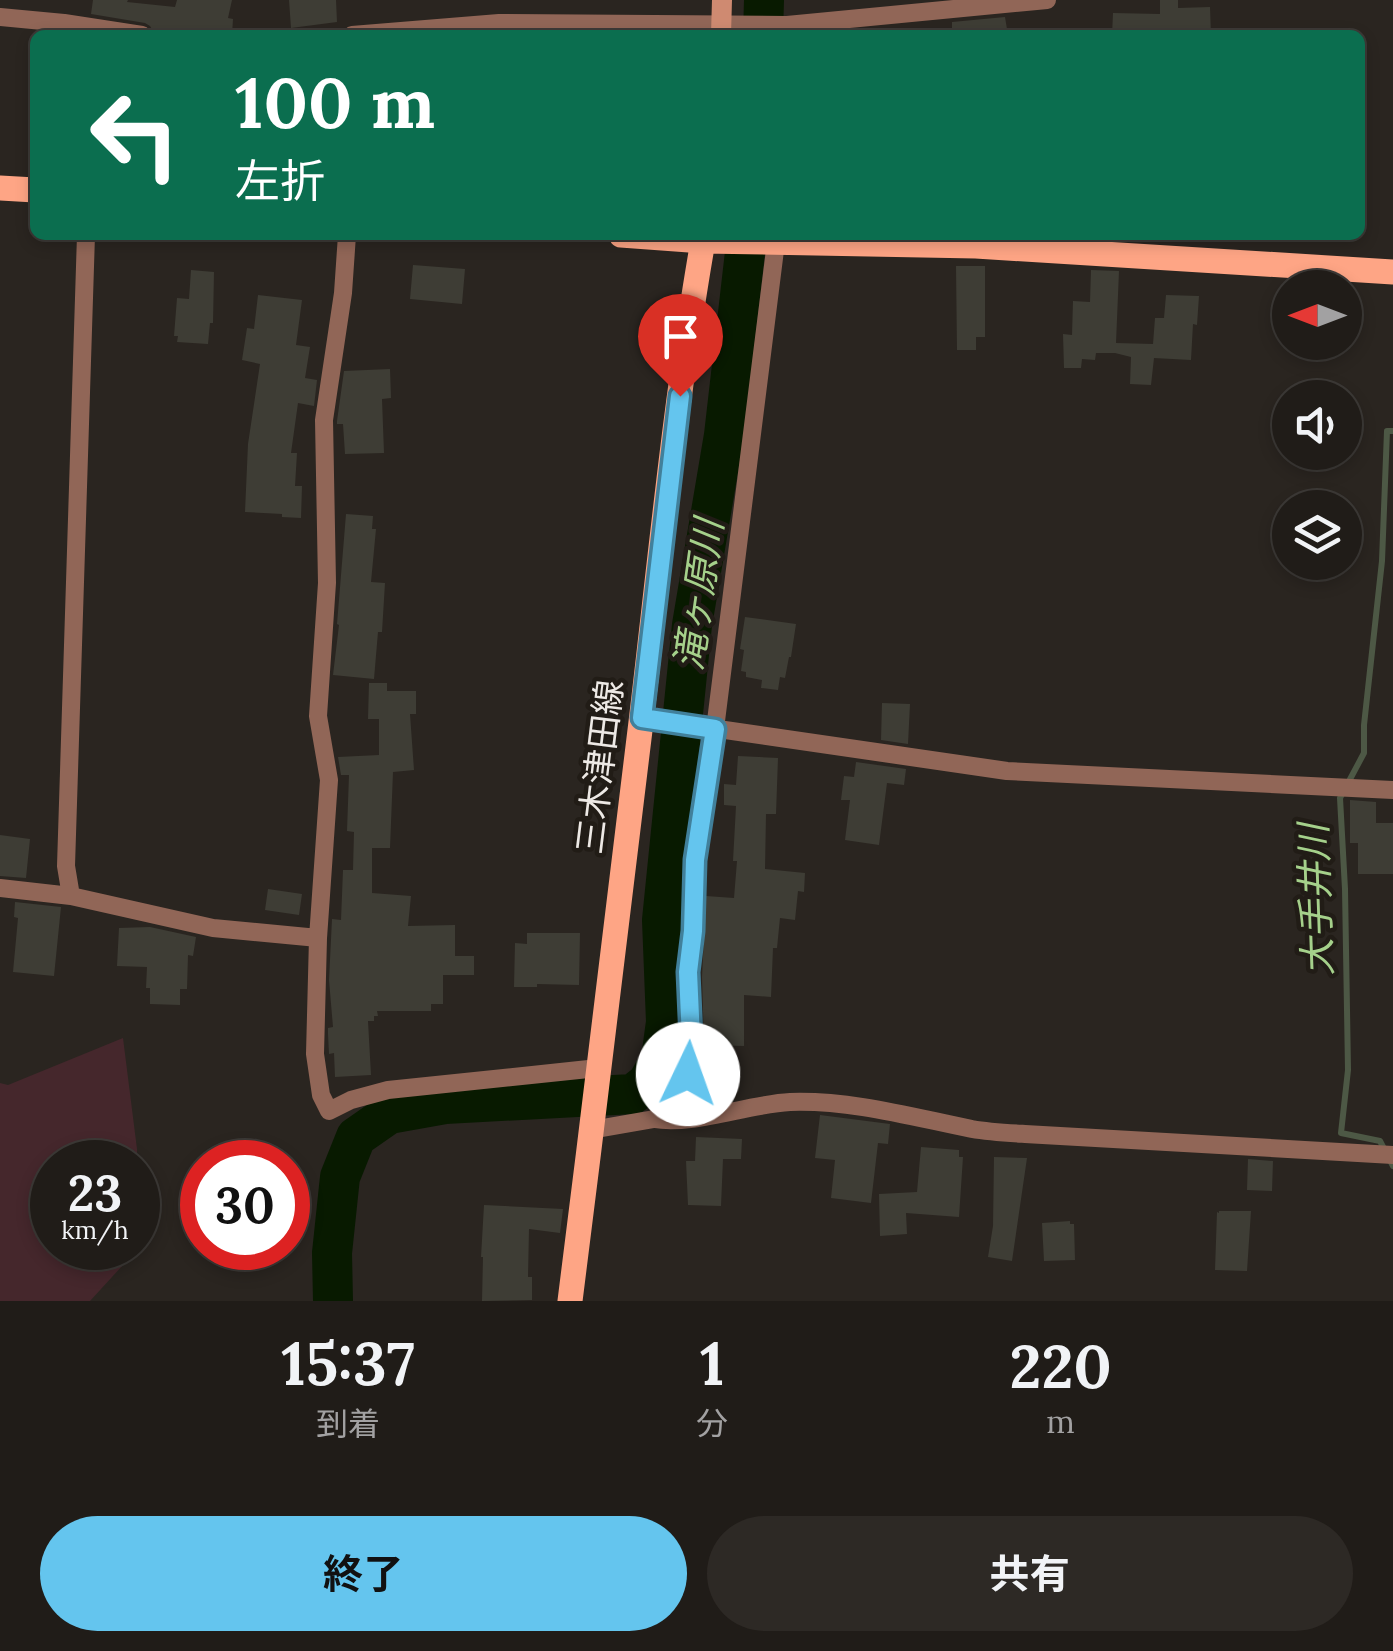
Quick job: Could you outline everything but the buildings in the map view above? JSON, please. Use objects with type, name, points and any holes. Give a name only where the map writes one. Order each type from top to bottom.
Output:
[{"type":"main road","points":[[0,188],[30,190]]},
{"type":"main road","name":"三木津田線","points":[[570,1301],[648,719],[689,321],[711,240]]},
{"type":"main road","points":[[731,240],[976,246],[1393,272]]},
{"type":"street","points":[[721,30],[722,0]]},
{"type":"street","points":[[413,30],[499,23],[721,30],[1047,0]]},
{"type":"street","points":[[0,16],[112,30]]},
{"type":"street","points":[[71,896],[66,866],[86,240]]},
{"type":"street","points":[[347,240],[344,293],[324,420],[327,583],[318,716],[329,780],[315,1054],[321,1095],[330,1112],[351,1100],[388,1090],[598,1071]]},
{"type":"street","points":[[654,1119],[672,1104],[688,1074],[688,972],[695,860],[772,242]]},
{"type":"street","points":[[648,719],[1007,771],[1393,790]]},
{"type":"street","points":[[0,888],[71,896],[213,928],[318,938]]},
{"type":"street","points":[[592,1122],[671,1122],[792,1102],[893,1110],[976,1130],[1393,1155]]},
{"type":"shaded area","points":[[123,1038],[136,1140],[30,1140],[30,1270],[118,1270],[90,1301],[0,1301],[0,1083],[8,1085]]},
{"type":"waterway","name":"滝ヶ原川","points":[[763,30],[764,0]]},
{"type":"waterway","name":"滝ヶ原川","points":[[333,1301],[332,1253],[340,1177],[356,1137],[389,1114],[445,1104],[633,1094],[647,1083],[661,1059],[666,1022],[662,920],[692,625],[724,435],[746,240]]},
{"type":"waterway","name":"大手井川","points":[[1393,431],[1387,431],[1382,561],[1364,753],[1340,798],[1348,1070],[1341,1133],[1380,1141],[1393,1166]]},
{"type":"route","points":[[680,396],[642,718],[715,729],[695,860],[688,972],[688,1074]]}]
